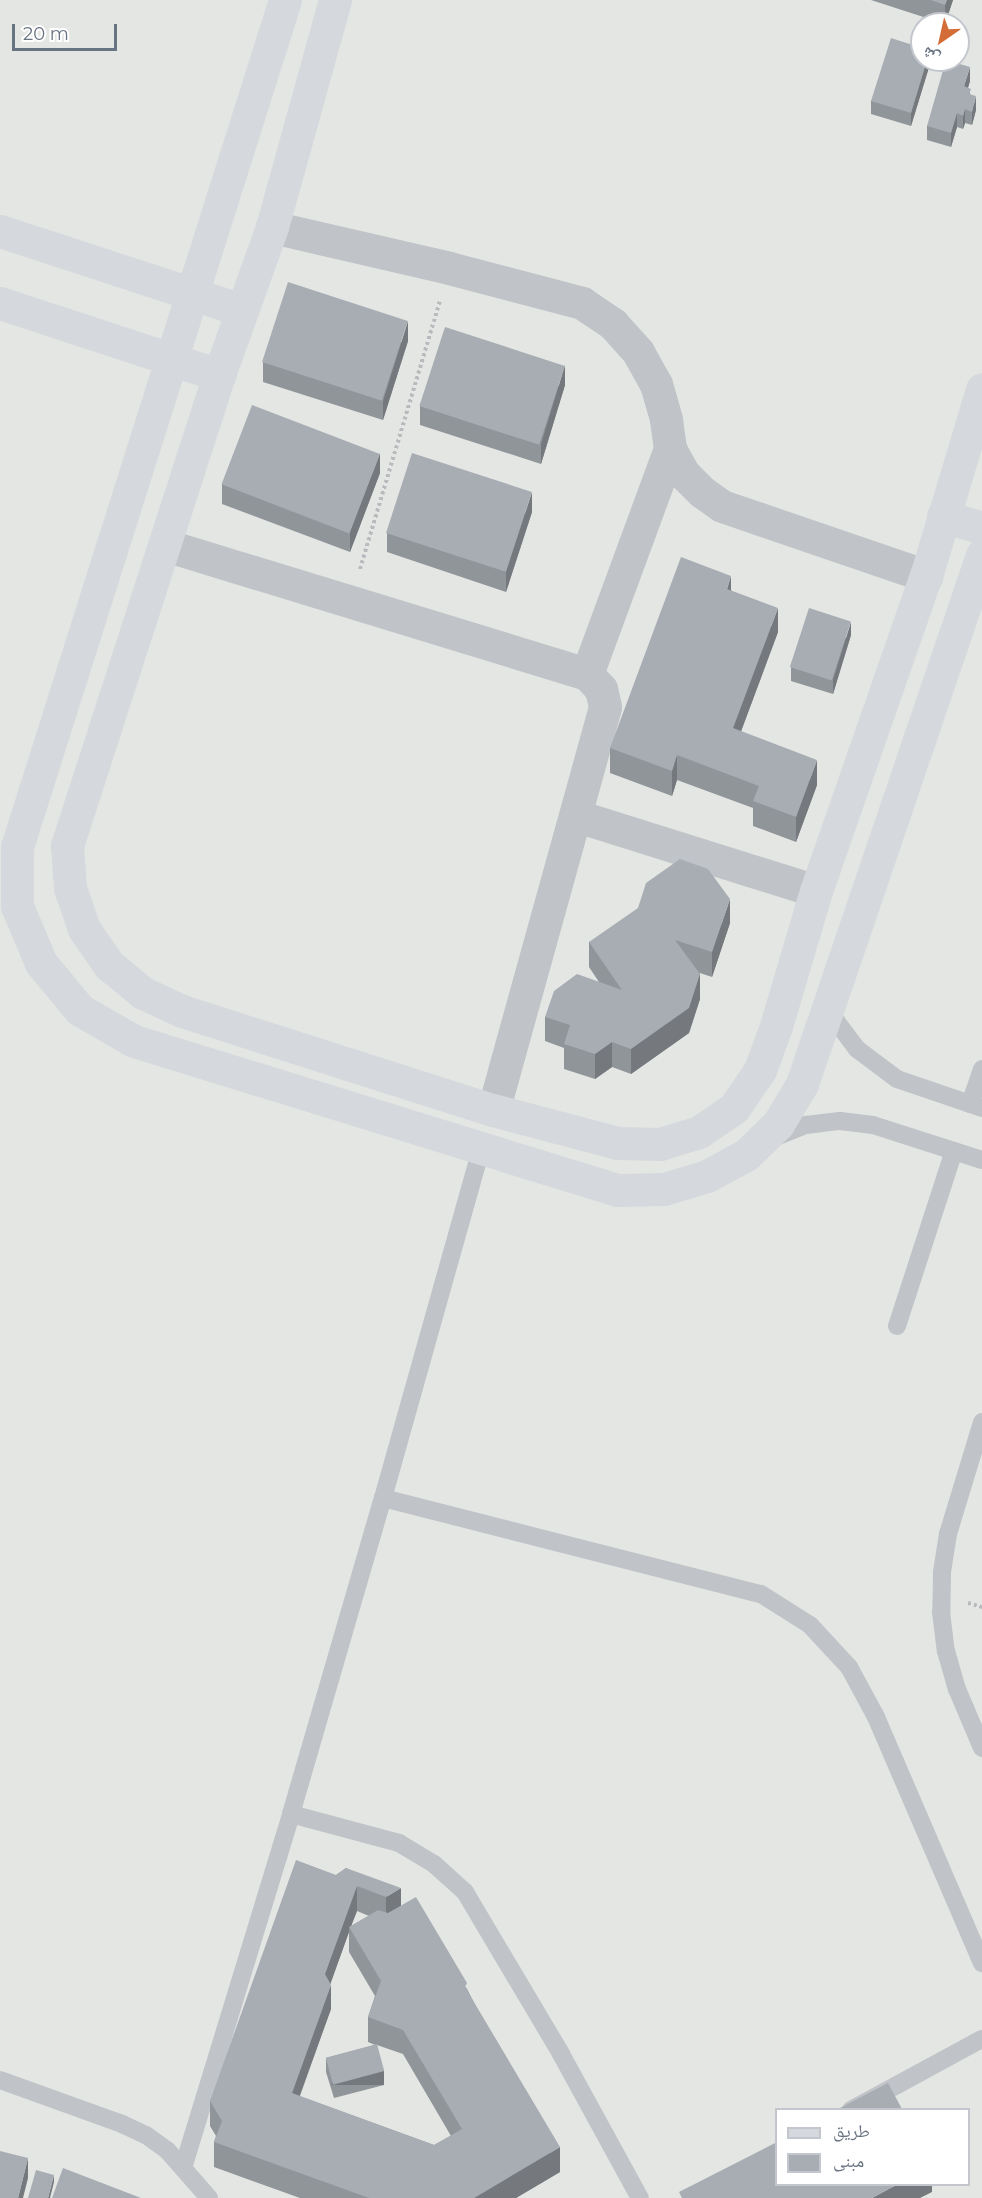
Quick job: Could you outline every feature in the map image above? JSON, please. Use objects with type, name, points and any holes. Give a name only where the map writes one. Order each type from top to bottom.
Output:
[{"type":"street","points":[[285,0],[172,360],[59,708],[17,847],[17,906],[40,963],[80,1010],[134,1041],[617,1190],[664,1189],[707,1176],[747,1155],[778,1124],[802,1084],[976,592],[982,555]]},
{"type":"street","points":[[335,0],[272,227],[219,375],[67,844],[70,888],[84,929],[109,965],[142,993],[182,1011],[493,1110],[618,1143],[660,1144],[699,1132],[734,1108],[760,1070],[816,891],[926,576],[982,389]]},
{"type":"street","points":[[272,227],[449,268],[582,303],[613,324],[638,351],[656,384],[666,420],[670,449],[684,474],[702,492],[723,506],[976,592]]},
{"type":"street","points":[[0,231],[242,310]]},
{"type":"street","points":[[0,303],[219,375]]},
{"type":"street","points":[[587,674],[670,449]]},
{"type":"street","points":[[944,516],[982,528]]},
{"type":"street","points":[[165,545],[587,674],[601,689],[605,707],[577,816],[493,1110]]},
{"type":"street","points":[[577,816],[816,891]]},
{"type":"street","points":[[346,1107],[357,1066]]},
{"type":"lane","points":[[827,1009],[857,1049],[897,1079],[976,1106],[982,1069]]},
{"type":"lane","points":[[747,1155],[775,1137],[806,1125],[840,1121],[873,1125],[982,1160]]},
{"type":"lane","points":[[183,2168],[291,1814],[481,1149]]},
{"type":"lane","points":[[897,1326],[954,1151]]},
{"type":"lane","points":[[982,1422],[948,1534],[942,1573],[941,1604],[946,1651],[957,1689],[982,1748]]},
{"type":"lane","points":[[383,1498],[762,1594],[810,1625],[849,1666],[876,1716],[982,1963]]},
{"type":"lane","points":[[291,1814],[399,1843],[434,1864],[465,1892],[561,2054],[640,2198]]},
{"type":"lane","points":[[853,2108],[982,2039]]},
{"type":"lane","points":[[0,2080],[123,2124],[167,2150],[209,2198]]},
{"type":"path","points":[[350,602],[449,268]]},
{"type":"shaded area","points":[[0,0],[982,0],[982,2198],[0,2198]]},
{"type":"building","points":[[931,0],[947,0],[945,5]]},
{"type":"building","points":[[891,38],[910,44],[910,72],[923,72],[911,113],[871,101]]},
{"type":"building","points":[[943,72],[968,72],[964,86],[971,89],[969,94],[976,96],[972,112],[965,109],[963,116],[957,113],[951,133],[927,126]]},
{"type":"building","points":[[288,282],[408,321],[382,401],[262,362]]},
{"type":"building","points":[[445,327],[565,366],[539,445],[419,406]]},
{"type":"building","points":[[252,405],[380,454],[349,533],[222,484]]},
{"type":"building","points":[[412,453],[532,492],[506,572],[386,533]]},
{"type":"building","points":[[681,557],[731,576],[727,589],[778,608],[733,728],[817,760],[796,817],[753,801],[759,786],[677,755],[672,771],[610,748]]},
{"type":"building","points":[[809,608],[851,622],[832,681],[790,667]]},
{"type":"building","points":[[680,859],[708,869],[730,899],[712,952],[675,940],[700,974],[689,1008],[631,1049],[612,1042],[595,1054],[564,1044],[570,1025],[545,1017],[554,991],[577,974],[622,990],[589,942],[638,908],[646,883]]},
{"type":"building","points":[[296,1860],[336,1875],[346,1868],[401,1888],[386,1897],[357,1886],[325,1974],[331,1985],[292,2093],[434,2145],[462,2129],[403,2030],[368,2017],[381,1981],[349,1927],[378,1910],[388,1913],[416,1897],[467,1983],[465,1987],[560,2147],[474,2198],[369,2198],[214,2142],[222,2121],[210,2101]]},
{"type":"building","points":[[377,2044],[384,2071],[333,2085],[326,2058]]},
{"type":"building","points":[[888,2083],[901,2108],[840,2108]]},
{"type":"building","points":[[775,2143],[775,2186],[894,2186],[872,2198],[682,2198],[679,2192]]},
{"type":"building","points":[[0,2151],[28,2158],[18,2198],[0,2198]]},
{"type":"building","points":[[63,2168],[141,2198],[52,2198]]},
{"type":"building","points":[[36,2170],[54,2175],[48,2198],[28,2198]]}]
